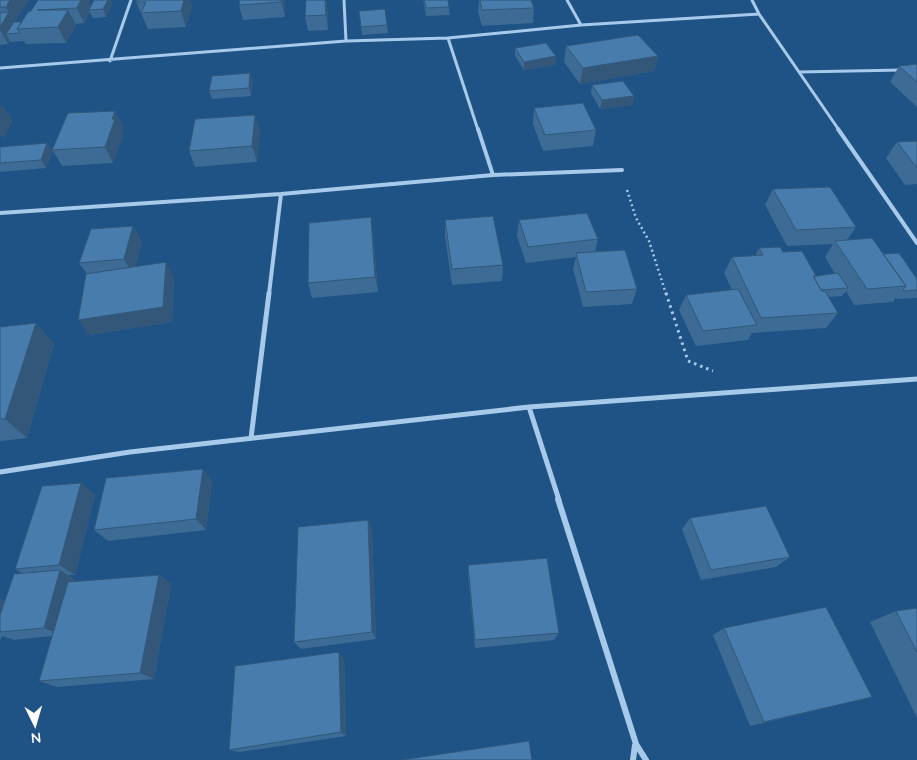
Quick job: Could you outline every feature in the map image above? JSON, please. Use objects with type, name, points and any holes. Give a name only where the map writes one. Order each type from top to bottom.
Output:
[{"type":"street","points":[[110,60],[131,0]]},
{"type":"street","points":[[344,0],[346,41]]},
{"type":"street","points":[[568,0],[580,25]]},
{"type":"street","points":[[752,0],[757,7],[758,14],[917,243]]},
{"type":"street","points":[[0,68],[346,41],[448,38],[580,25],[758,14]]},
{"type":"street","points":[[448,38],[493,175]]},
{"type":"street","points":[[799,72],[907,70]]},
{"type":"street","points":[[0,213],[281,194],[493,175],[622,170]]},
{"type":"street","points":[[251,438],[281,194]]},
{"type":"street","points":[[0,472],[130,452],[529,407],[917,378]]},
{"type":"street","points":[[529,407],[636,744],[646,760]]},
{"type":"street","points":[[633,760],[636,744]]},
{"type":"path","points":[[622,170],[636,218],[649,241],[688,361]]},
{"type":"building","points":[[0,0],[10,0],[6,7],[0,7]]},
{"type":"building","points":[[38,0],[81,0],[77,8],[37,10],[68,10],[58,27],[17,29]]},
{"type":"building","points":[[94,0],[108,0],[103,9],[89,10]]},
{"type":"building","points":[[137,0],[184,0],[181,11],[141,13],[146,2],[136,2]]},
{"type":"building","points":[[240,0],[281,0],[281,2],[239,5]]},
{"type":"building","points":[[306,0],[325,0],[326,15],[305,16]]},
{"type":"building","points":[[424,0],[448,0],[449,7],[426,8]]},
{"type":"building","points":[[480,0],[531,0],[534,8],[482,10]]},
{"type":"building","points":[[385,9],[387,25],[361,27],[359,11]]},
{"type":"building","points":[[9,12],[0,27],[0,13]]},
{"type":"building","points":[[14,22],[22,22],[17,29],[20,33],[6,34]]},
{"type":"building","points":[[638,35],[658,56],[583,68],[566,46]]},
{"type":"building","points":[[546,43],[556,56],[524,62],[515,48]]},
{"type":"building","points":[[917,64],[917,82],[899,66]]},
{"type":"building","points":[[250,73],[249,88],[209,91],[212,76]]},
{"type":"building","points":[[623,81],[634,96],[602,100],[592,85]]},
{"type":"building","points":[[583,103],[596,130],[545,135],[534,108]]},
{"type":"building","points":[[115,111],[112,119],[115,119],[105,147],[52,150],[68,113]]},
{"type":"building","points":[[255,115],[252,146],[189,151],[195,119]]},
{"type":"building","points":[[917,141],[917,168],[897,142]]},
{"type":"building","points":[[47,143],[41,160],[0,163],[0,147]]},
{"type":"building","points":[[830,187],[856,227],[796,230],[773,189]]},
{"type":"building","points":[[587,213],[598,239],[528,247],[519,220]]},
{"type":"building","points":[[493,216],[503,265],[452,269],[445,220]]},
{"type":"building","points":[[371,217],[375,277],[308,283],[309,223]]},
{"type":"building","points":[[133,226],[124,259],[79,263],[91,229]]},
{"type":"building","points":[[872,238],[906,286],[867,289],[835,241]]},
{"type":"building","points":[[780,247],[783,252],[802,251],[816,276],[813,276],[822,291],[825,291],[838,313],[761,318],[732,257],[763,255],[759,248]]},
{"type":"building","points":[[625,250],[637,289],[586,292],[576,253]]},
{"type":"building","points":[[899,253],[917,279],[917,290],[903,291],[906,286],[883,254]]},
{"type":"building","points":[[166,262],[163,307],[78,320],[86,274]]},
{"type":"building","points":[[838,273],[848,288],[821,290],[814,278],[816,276]]},
{"type":"building","points":[[738,289],[757,325],[703,331],[686,295]]},
{"type":"building","points":[[36,323],[5,419],[0,419],[0,327]]},
{"type":"building","points":[[203,469],[196,519],[94,530],[106,478]]},
{"type":"building","points":[[81,483],[59,565],[15,569],[42,486]]},
{"type":"building","points":[[766,506],[790,557],[711,570],[690,518]]},
{"type":"building","points":[[368,520],[372,632],[294,642],[298,527]]},
{"type":"building","points":[[547,558],[559,633],[475,640],[468,565]]},
{"type":"building","points":[[60,570],[44,628],[0,632],[0,615],[14,574]]},
{"type":"building","points":[[159,575],[140,673],[39,681],[68,582]]},
{"type":"building","points":[[826,607],[872,697],[764,722],[724,628]]},
{"type":"building","points":[[917,608],[917,652],[896,611]]},
{"type":"building","points":[[339,652],[341,732],[229,750],[235,666]]},
{"type":"building","points":[[529,741],[532,760],[401,760]]}]
